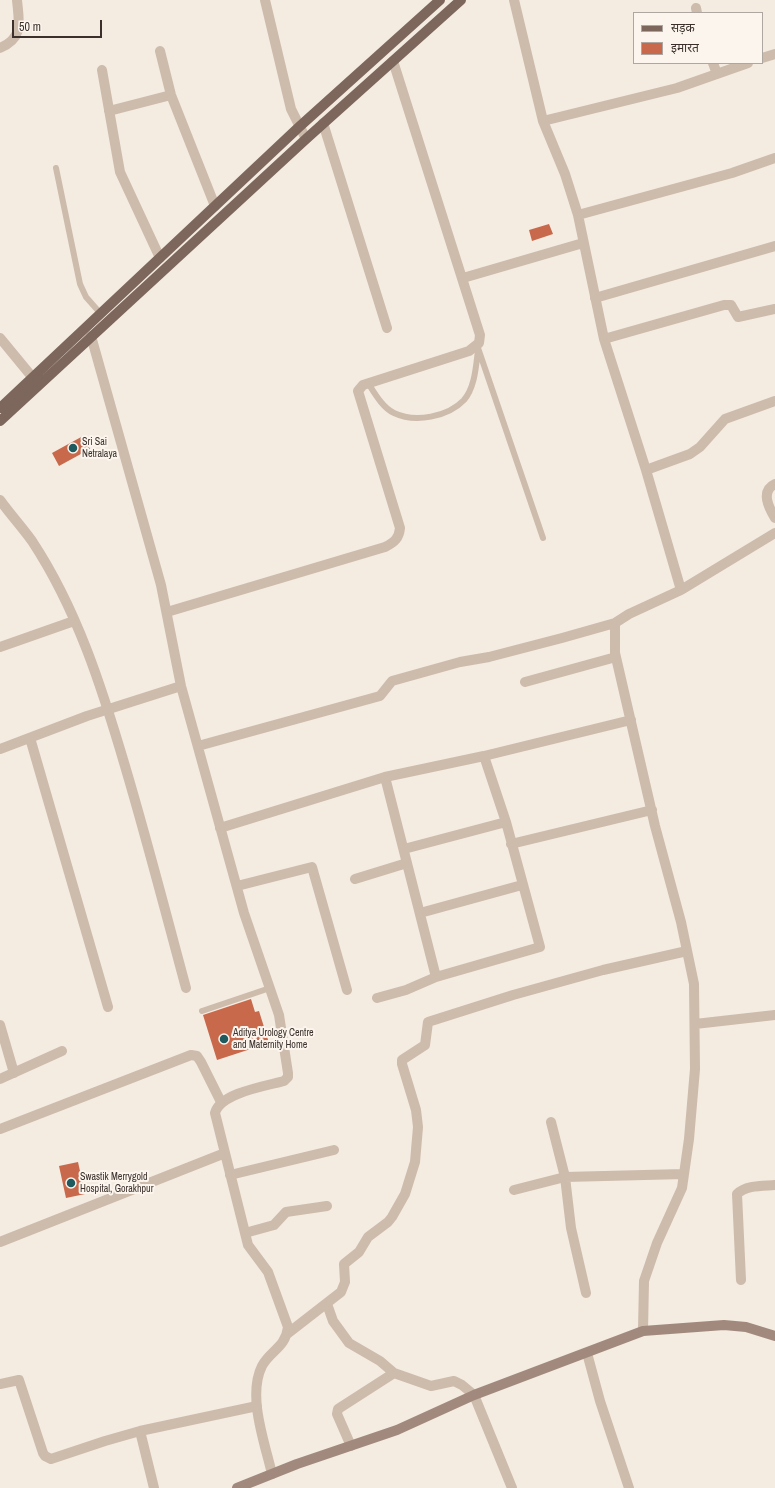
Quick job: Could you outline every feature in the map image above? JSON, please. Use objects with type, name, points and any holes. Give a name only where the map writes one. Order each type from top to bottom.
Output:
[{"type":"main road","points":[[0,408],[299,127],[440,0]]},
{"type":"main road","points":[[0,421],[323,123],[461,0]]},
{"type":"street","points":[[0,48],[10,43],[17,37],[19,22],[17,0]]},
{"type":"street","points":[[265,0],[291,109],[306,139]]},
{"type":"street","points":[[514,0],[543,121],[565,174],[578,215],[604,339],[646,470],[681,590]]},
{"type":"street","points":[[160,51],[172,95],[215,206]]},
{"type":"street","points":[[763,58],[775,54]]},
{"type":"street","points":[[167,612],[378,550],[393,543],[400,536],[400,528],[358,391],[363,385],[368,383],[469,351],[479,346],[480,335],[463,278],[393,61]]},
{"type":"street","points":[[713,64],[717,74]]},
{"type":"street","points":[[543,121],[677,88],[745,64]]},
{"type":"street","points":[[102,70],[120,172],[160,258]]},
{"type":"street","points":[[109,111],[172,95]]},
{"type":"street","points":[[323,123],[387,328]]},
{"type":"street","points":[[578,215],[732,173],[775,158]]},
{"type":"street","points":[[463,278],[583,243]]},
{"type":"street","points":[[595,298],[775,246]]},
{"type":"street","points":[[604,339],[724,305],[731,305],[738,317],[775,309]]},
{"type":"street","points":[[91,336],[161,585],[182,686],[220,828],[278,1015],[288,1078],[284,1081],[238,1094],[221,1102],[215,1113],[248,1245],[268,1272],[286,1316],[287,1334]]},
{"type":"street","points":[[0,338],[33,378]]},
{"type":"street","points":[[646,470],[690,454],[700,447],[725,419],[775,400]]},
{"type":"street","points":[[775,484],[770,487],[767,493],[767,501],[775,518]]},
{"type":"street","points":[[0,500],[32,541],[60,590],[90,657],[109,709],[143,826],[186,988]]},
{"type":"street","points":[[198,746],[380,696],[392,681],[460,662],[489,657],[615,623],[629,614],[681,590],[775,533]]},
{"type":"street","points":[[0,647],[74,621]]},
{"type":"street","points":[[615,623],[616,657],[652,810],[681,922],[694,984],[695,1069],[689,1139],[682,1188],[657,1243],[644,1281],[643,1331]]},
{"type":"street","points":[[525,682],[616,657]]},
{"type":"street","points":[[0,749],[109,709],[182,686]]},
{"type":"street","points":[[220,828],[385,777],[484,756],[631,720]]},
{"type":"street","points":[[30,738],[108,1007]]},
{"type":"street","points":[[377,998],[406,990],[436,977],[540,947],[506,822],[484,756]]},
{"type":"street","points":[[385,777],[436,977]]},
{"type":"street","points":[[511,844],[652,810]]},
{"type":"street","points":[[404,849],[506,822]]},
{"type":"street","points":[[355,878],[407,863]]},
{"type":"street","points":[[237,886],[312,867],[347,990]]},
{"type":"street","points":[[420,912],[522,885]]},
{"type":"street","points":[[272,1474],[255,1394],[257,1380],[262,1365],[279,1348],[287,1334],[327,1304],[344,1288],[344,1264],[359,1252],[373,1232],[388,1222],[405,1194],[416,1162],[418,1127],[416,1110],[402,1060],[425,1045],[428,1022],[513,995],[603,970],[687,951]]},
{"type":"street","points":[[695,1024],[775,1015]]},
{"type":"street","points":[[0,1025],[14,1073]]},
{"type":"street","points":[[0,1079],[62,1051]]},
{"type":"street","points":[[0,1129],[191,1055],[197,1056],[201,1062],[221,1102]]},
{"type":"street","points":[[551,1122],[565,1178],[571,1228],[586,1293]]},
{"type":"street","points":[[230,1175],[334,1150]]},
{"type":"street","points":[[0,1242],[225,1153]]},
{"type":"street","points":[[514,1190],[565,1178],[684,1174]]},
{"type":"street","points":[[741,1280],[737,1194],[747,1188],[775,1185]]},
{"type":"street","points":[[245,1233],[274,1225],[286,1212],[327,1206]]},
{"type":"street","points":[[327,1304],[333,1321],[349,1343],[380,1361],[394,1373],[431,1386],[454,1381],[462,1385],[474,1395],[512,1488]]},
{"type":"street","points":[[237,1488],[272,1474],[397,1430],[474,1395],[643,1331],[724,1325],[746,1327],[775,1336]]},
{"type":"street","points":[[587,1353],[629,1488]]},
{"type":"street","points":[[351,1446],[337,1414],[338,1409],[394,1373]]},
{"type":"street","points":[[0,1384],[19,1380],[43,1453],[51,1459],[105,1440],[257,1406]]},
{"type":"street","points":[[140,1431],[154,1488]]},
{"type":"lane","points":[[56,168],[80,284],[86,297],[101,314]]},
{"type":"lane","points":[[368,383],[380,400],[393,413],[410,418],[430,417],[447,411],[464,400],[473,384],[479,346]]},
{"type":"lane","points":[[479,346],[543,538]]},
{"type":"lane","points":[[202,1011],[270,988]]},
{"type":"building","points":[[549,224],[553,234],[532,241],[529,230]]},
{"type":"building","points":[[83,436],[90,449],[59,466],[52,453]]},
{"type":"building","points":[[251,999],[255,1012],[259,1011],[269,1043],[217,1060],[203,1015]]},
{"type":"building","points":[[78,1162],[85,1194],[66,1198],[59,1166]]},
{"type":"place","name":"Sri Sai Netralaya","points":[[73,448]]},
{"type":"place","name":"Aditya Urology Centre and Maternity Home","points":[[224,1039]]},
{"type":"place","name":"Swastik Merrygold Hospital, Gorakhpur","points":[[71,1183]]}]
